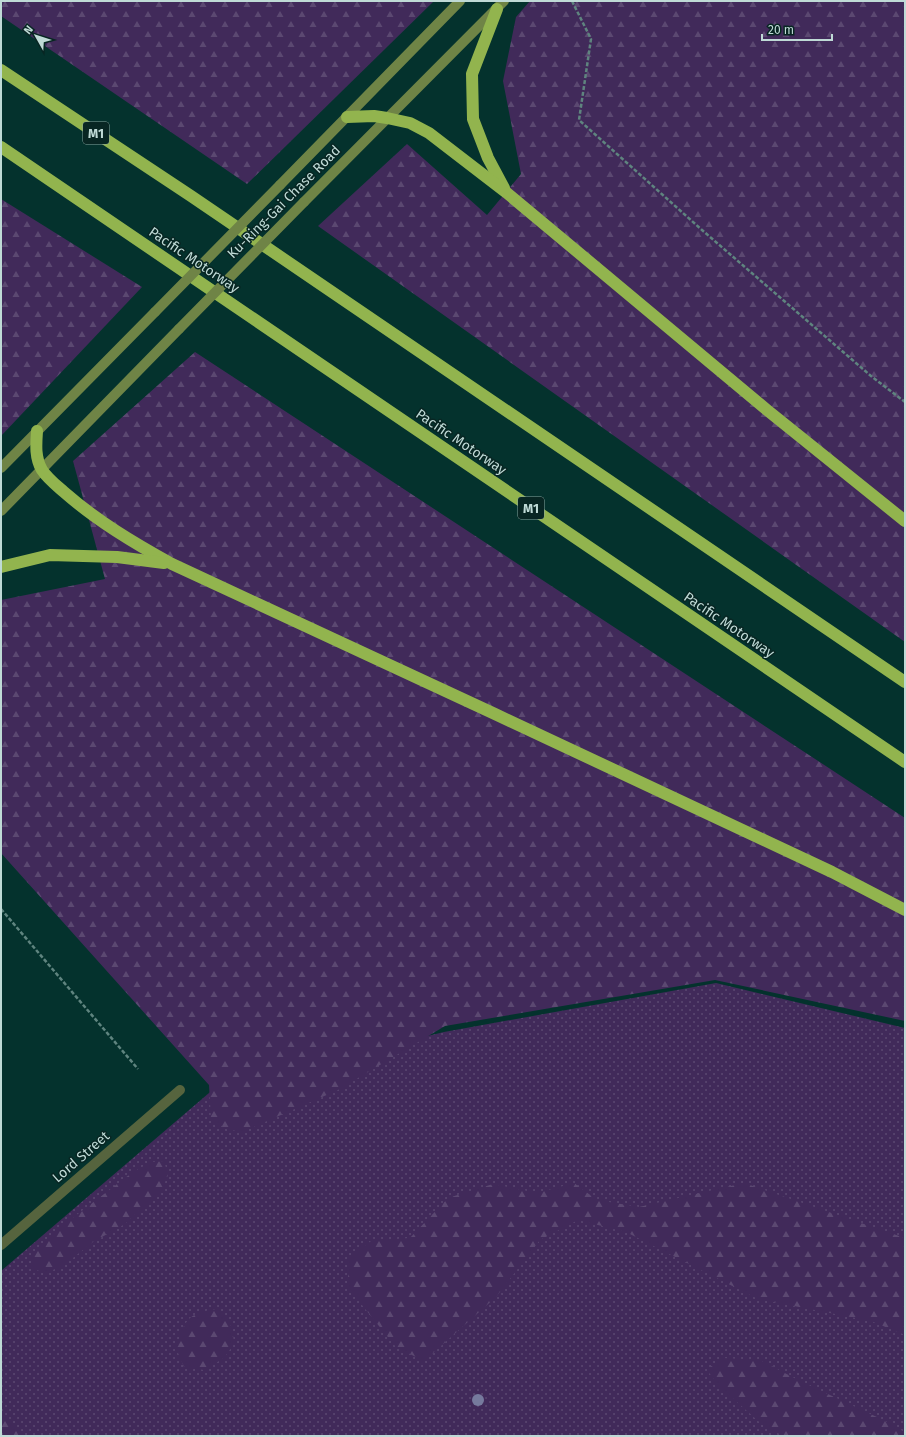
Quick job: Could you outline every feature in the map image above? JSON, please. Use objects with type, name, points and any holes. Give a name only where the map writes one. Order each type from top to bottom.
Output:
[{"type":"highway","points":[[501,5],[472,74],[473,119],[488,158],[507,193]]},
{"type":"highway","name":"M1","points":[[1,70],[191,196],[905,682]]},
{"type":"highway","points":[[346,117],[374,116],[386,118],[410,123],[429,133],[507,193],[767,410],[905,521]]},
{"type":"highway","name":"Pacific Motorway","points":[[1,147],[905,762]]},
{"type":"highway","points":[[37,431],[36,456],[48,478],[80,506],[124,537],[172,564],[817,865],[905,910]]},
{"type":"highway","points":[[1,567],[50,555],[117,557],[172,564]]},
{"type":"main road","name":"Ku-Ring-Gai Chase Road","points":[[1,468],[460,1]]},
{"type":"main road","name":"Ku-Ring-Gai Chase Road","points":[[1,511],[386,118],[501,5]]},
{"type":"street","name":"Lord Street","points":[[1,1245],[180,1090]]},
{"type":"path","points":[[572,1],[591,39],[579,120],[702,230],[871,376],[905,402]]},
{"type":"path","points":[[1,909],[138,1069]]},
{"type":"green space","points":[[1,1],[434,1],[247,184],[1,16]]},
{"type":"green space","points":[[530,1],[905,1],[905,642],[318,226],[407,144],[487,215],[521,174],[503,81],[516,17]]},
{"type":"green space","points":[[1,199],[142,287],[1,436]]},
{"type":"green space","points":[[195,352],[905,818],[905,1021],[715,980],[445,1026],[338,1090],[242,1132],[226,1129],[211,1119],[209,1085],[1,853],[1,600],[105,579],[73,461]]},
{"type":"green space","points":[[716,983],[905,1028],[905,1436],[1,1436],[1,1271],[216,1087],[444,1032]]},
{"type":"green space","points":[[164,1161],[168,1175],[162,1189],[125,1224],[93,1242],[64,1265],[46,1273],[33,1269],[31,1255],[62,1226],[133,1172],[151,1162]]},
{"type":"green space","points":[[574,1183],[597,1200],[639,1207],[744,1183],[905,1238],[905,1335],[871,1321],[758,1299],[626,1232],[578,1220],[540,1240],[496,1297],[424,1361],[396,1347],[349,1289],[347,1259],[371,1241],[410,1238],[448,1198],[493,1184],[537,1193]]},
{"type":"green space","points":[[217,1309],[232,1327],[234,1344],[224,1358],[204,1370],[184,1367],[176,1348],[185,1325],[188,1320],[199,1313]]},
{"type":"green space","points":[[721,1358],[760,1360],[798,1380],[896,1426],[905,1433],[905,1436],[785,1436],[767,1429],[718,1385],[707,1370]]},
{"type":"green space","points":[[1,1410],[21,1436],[5,1436],[1,1431]]}]
